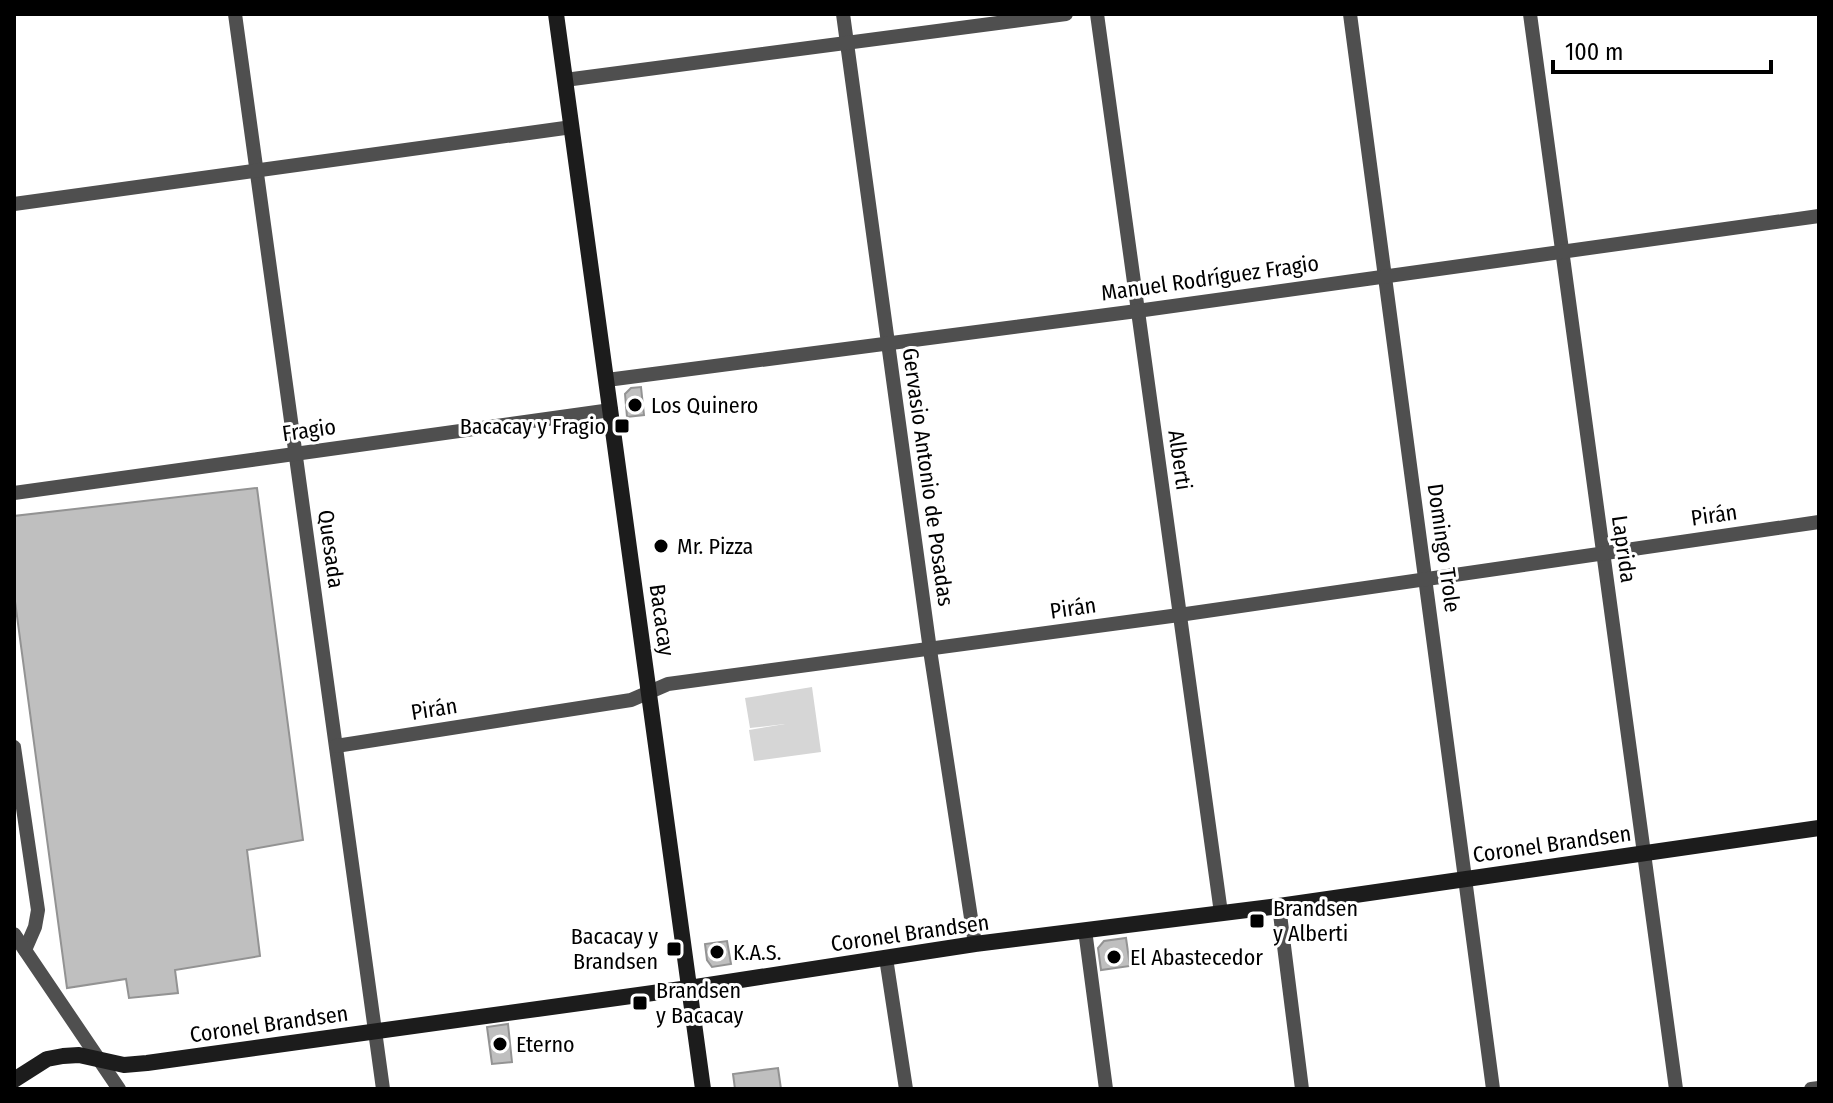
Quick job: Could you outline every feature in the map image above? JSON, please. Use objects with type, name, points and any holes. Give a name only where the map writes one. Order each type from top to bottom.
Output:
[{"type":"street","name":"Quesada","points":[[235,14],[383,1089]]},
{"type":"street","name":"Bacacay","points":[[556,14],[703,1089]]},
{"type":"street","name":"Gervasio Antonio de Posadas","points":[[843,14],[930,650],[975,944]]},
{"type":"street","points":[[565,80],[1066,14]]},
{"type":"street","name":"Alberti","points":[[1097,14],[1221,913]]},
{"type":"street","name":"Domingo Trole","points":[[1350,14],[1493,1089]]},
{"type":"street","name":"Laprida","points":[[1530,14],[1676,1089]]},
{"type":"street","points":[[14,204],[572,127]]},
{"type":"street","name":"Manuel Rodríguez Fragio","points":[[607,380],[1137,311],[1819,216]]},
{"type":"street","name":"Fragio","points":[[14,493],[611,410]]},
{"type":"street","name":"Pirán","points":[[336,746],[631,700],[668,684],[1179,615],[1819,522]]},
{"type":"street","points":[[14,747],[38,910],[35,927],[25,950]]},
{"type":"street","name":"Coronel Brandsen","points":[[14,1080],[47,1059],[79,1055],[116,1064],[137,1064],[1819,828]]},
{"type":"street","points":[[1279,906],[1302,1089]]},
{"type":"street","points":[[1085,930],[1106,1089]]},
{"type":"street","points":[[14,934],[119,1089]]},
{"type":"street","points":[[886,958],[906,1089]]},
{"type":"street","points":[[1811,1089],[1819,1088]]},
{"type":"shaded area","points":[[812,687],[821,752],[754,761],[749,730],[785,724],[750,728],[745,698]]},
{"type":"building","name":"Los Quinero","points":[[641,387],[644,415],[627,417],[625,394],[631,388]]},
{"type":"building","points":[[257,488],[303,840],[247,850],[260,956],[175,970],[178,993],[129,998],[126,979],[67,988],[14,594],[14,516]]},
{"type":"building","name":"El Abastecedor","points":[[1126,938],[1130,966],[1101,970],[1098,948],[1104,941]]},
{"type":"building","name":"K.A.S.","points":[[727,941],[731,964],[712,967],[707,960],[705,944]]},
{"type":"building","name":"Eterno","points":[[508,1024],[512,1062],[492,1064],[487,1027]]},
{"type":"building","points":[[778,1068],[781,1089],[735,1089],[733,1074]]},
{"type":"place","name":"Los Quinero","points":[[635,405]]},
{"type":"place","name":"Bacacay y Fragio","points":[[622,426]]},
{"type":"place","name":"Mr. Pizza","points":[[661,546]]},
{"type":"place","name":"Brandsen y Alberti","points":[[1257,921]]},
{"type":"place","name":"Bacacay y Brandsen","points":[[674,949]]},
{"type":"place","name":"K.A.S.","points":[[717,952]]},
{"type":"place","name":"El Abastecedor","points":[[1114,957]]},
{"type":"place","name":"Brandsen y Bacacay","points":[[640,1003]]},
{"type":"place","name":"Eterno","points":[[500,1044]]}]
